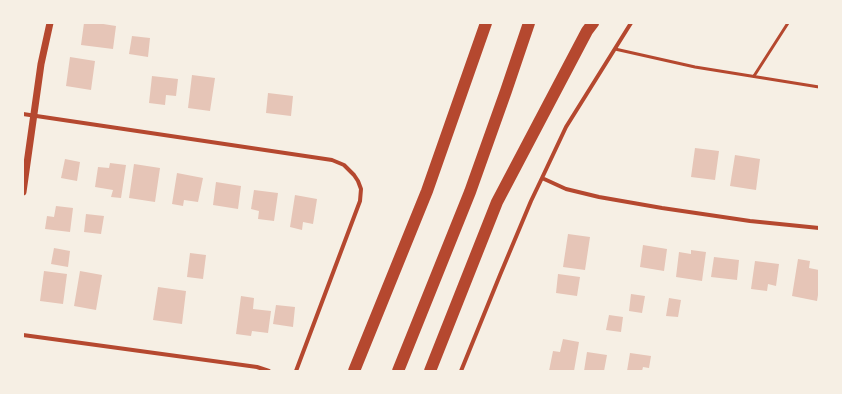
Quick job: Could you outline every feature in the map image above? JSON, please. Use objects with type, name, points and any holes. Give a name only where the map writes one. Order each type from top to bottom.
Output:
[{"type":"highway","points":[[354,371],[427,191],[486,23]]},
{"type":"highway","points":[[398,371],[470,192],[529,23]]},
{"type":"highway","points":[[430,371],[497,202],[587,31],[593,23]]},
{"type":"street","points":[[23,192],[41,64],[50,23]]},
{"type":"street","points":[[462,371],[531,201],[566,128],[631,23]]},
{"type":"street","points":[[23,114],[332,160],[344,165],[358,181],[361,189],[360,201],[296,371]]},
{"type":"street","points":[[542,178],[566,189],[599,197],[750,221],[819,228]]},
{"type":"street","points":[[23,335],[257,367],[268,371]]},
{"type":"lane","points":[[754,76],[788,23]]},
{"type":"lane","points":[[615,49],[695,67],[819,86]]},
{"type":"building","points":[[84,23],[97,23],[116,26],[113,49],[81,45]]},
{"type":"building","points":[[132,36],[150,38],[148,57],[129,54]]},
{"type":"building","points":[[70,57],[95,61],[91,90],[66,86]]},
{"type":"building","points":[[192,75],[215,78],[210,111],[188,108]]},
{"type":"building","points":[[152,76],[178,79],[176,96],[166,95],[165,105],[149,103]]},
{"type":"building","points":[[268,93],[293,96],[291,116],[266,113]]},
{"type":"building","points":[[695,148],[719,151],[715,180],[691,177]]},
{"type":"building","points":[[735,155],[760,159],[756,190],[730,186]]},
{"type":"building","points":[[65,159],[80,162],[77,181],[61,178]]},
{"type":"building","points":[[110,163],[126,165],[121,198],[111,197],[113,190],[95,187],[98,167],[109,168]]},
{"type":"building","points":[[134,164],[160,168],[155,202],[129,198]]},
{"type":"building","points":[[177,173],[203,178],[198,202],[184,200],[183,206],[172,204]]},
{"type":"building","points":[[216,182],[241,186],[238,209],[213,205]]},
{"type":"building","points":[[254,190],[278,193],[274,221],[258,219],[259,211],[251,209]]},
{"type":"building","points":[[295,195],[317,199],[313,224],[303,222],[302,230],[290,227]]},
{"type":"building","points":[[56,206],[73,208],[70,232],[45,229],[47,216],[54,217]]},
{"type":"building","points":[[86,214],[104,216],[101,234],[84,232]]},
{"type":"building","points":[[568,234],[590,237],[585,270],[563,267]]},
{"type":"building","points":[[643,245],[667,249],[664,271],[640,267]]},
{"type":"building","points":[[54,248],[70,251],[68,267],[51,264]]},
{"type":"building","points":[[691,250],[706,252],[702,281],[676,277],[679,252],[691,254]]},
{"type":"building","points":[[190,253],[206,255],[203,279],[187,277]]},
{"type":"building","points":[[714,257],[739,260],[737,280],[711,277]]},
{"type":"building","points":[[798,259],[810,261],[809,268],[819,270],[819,289],[817,301],[792,296]]},
{"type":"building","points":[[755,261],[779,264],[776,286],[768,284],[767,291],[751,289]]},
{"type":"building","points":[[44,271],[67,274],[63,304],[40,301]]},
{"type":"building","points":[[80,271],[102,275],[96,310],[74,306]]},
{"type":"building","points":[[558,274],[580,277],[577,296],[556,293]]},
{"type":"building","points":[[158,287],[186,291],[182,324],[153,320]]},
{"type":"building","points":[[631,294],[645,296],[642,313],[629,311]]},
{"type":"building","points":[[241,296],[254,298],[253,309],[271,311],[268,333],[252,331],[251,336],[236,334]]},
{"type":"building","points":[[669,298],[681,300],[678,317],[666,316]]},
{"type":"building","points":[[276,305],[295,307],[293,327],[273,324]]},
{"type":"building","points":[[609,315],[623,317],[621,332],[606,330]]},
{"type":"building","points":[[563,339],[579,342],[574,371],[549,371],[553,351],[560,352]]},
{"type":"building","points":[[587,352],[607,355],[604,371],[584,371]]},
{"type":"building","points":[[630,353],[651,356],[649,368],[643,367],[642,371],[627,371]]}]
